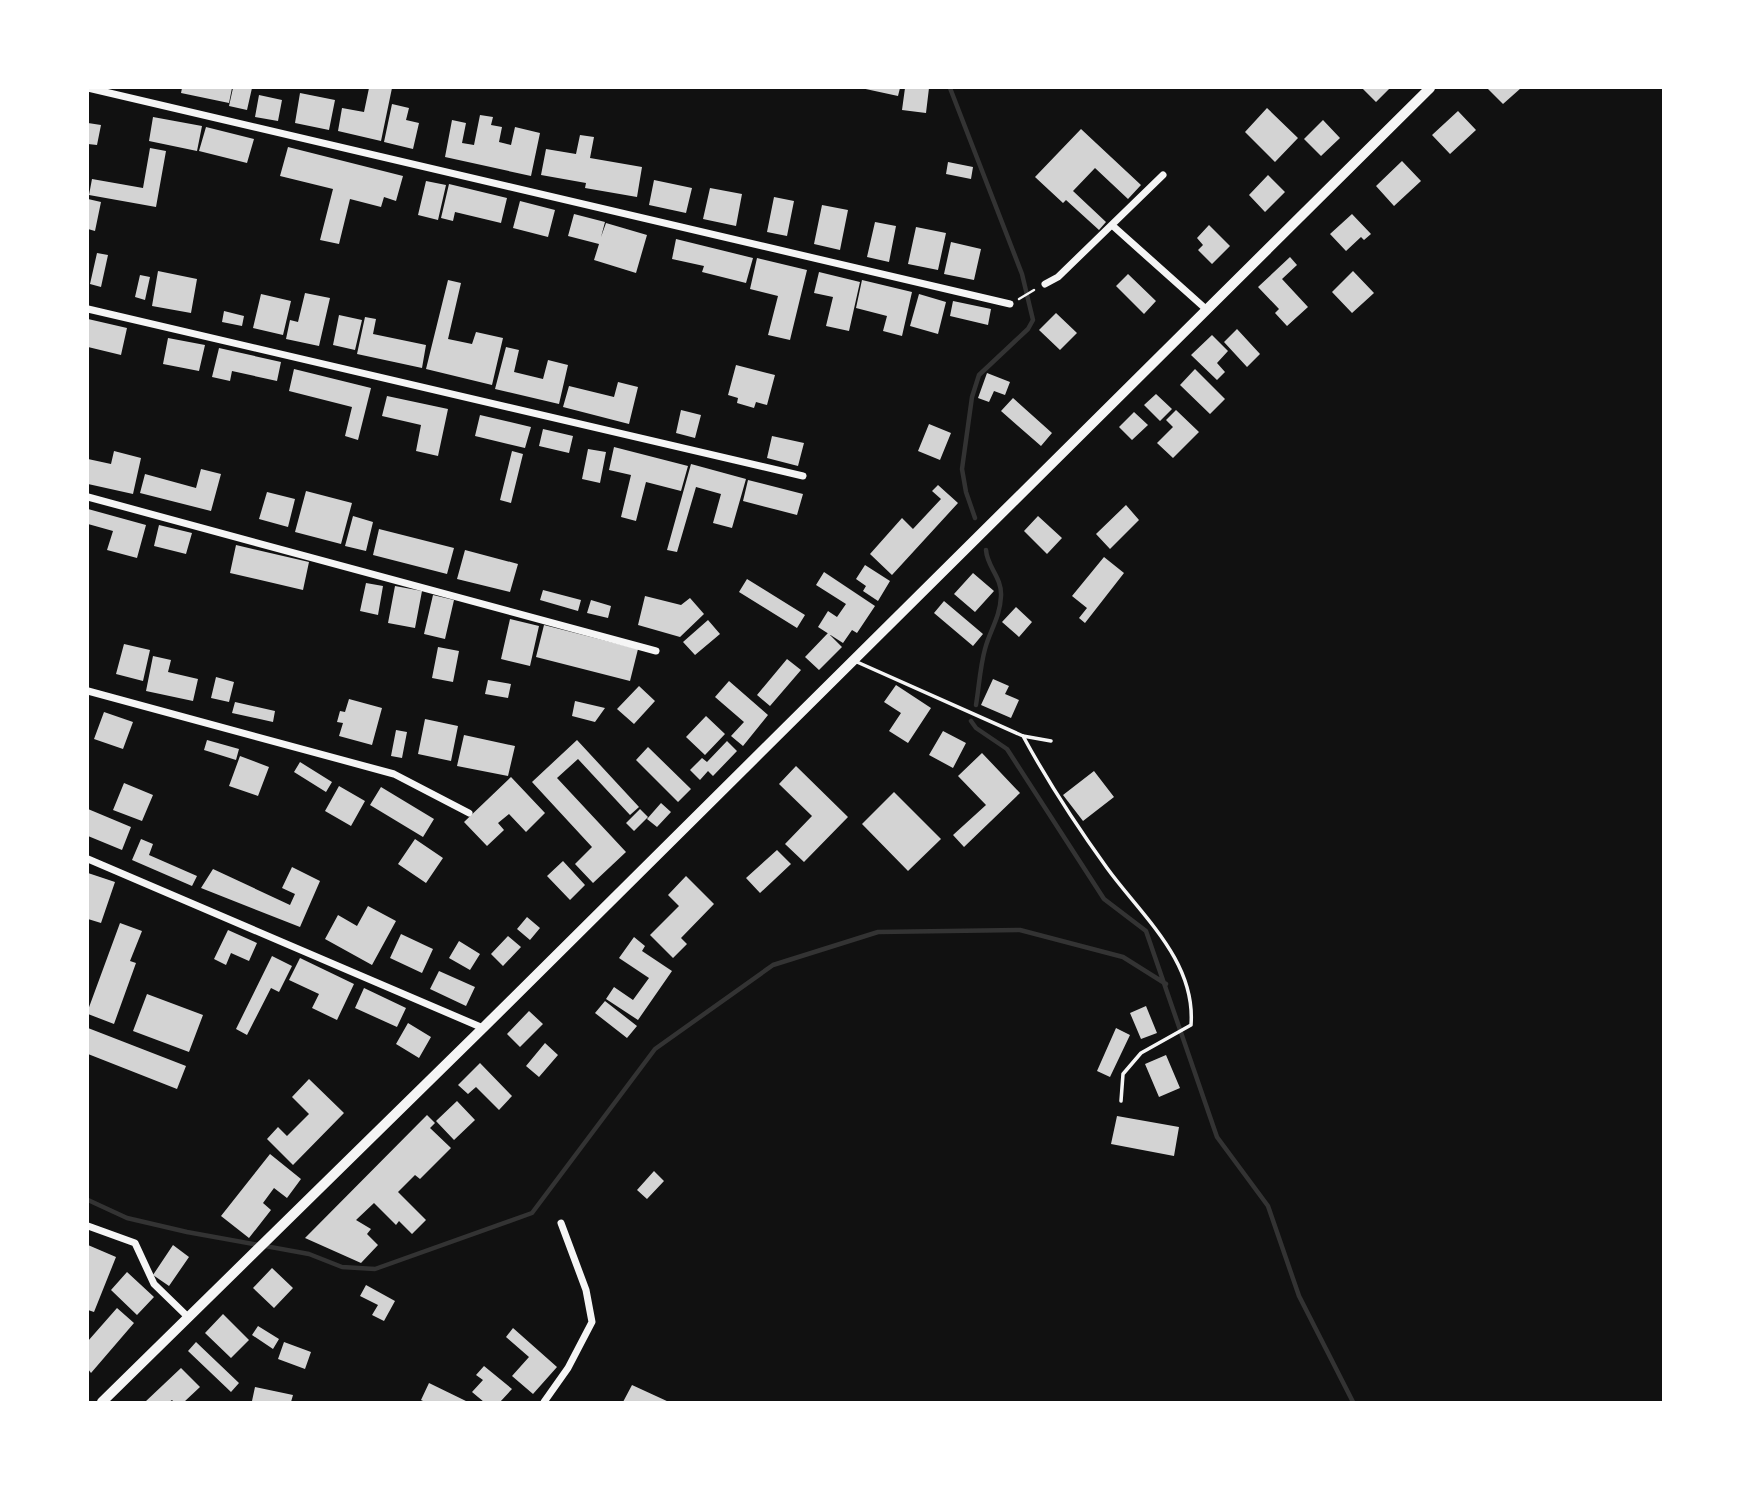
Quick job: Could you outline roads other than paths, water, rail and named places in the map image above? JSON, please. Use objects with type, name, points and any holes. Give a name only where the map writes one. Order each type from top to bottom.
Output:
[{"type":"main road","points":[[102,1402],[483,1028],[1430,88]]},
{"type":"street","points":[[88,88],[1010,304]]},
{"type":"street","points":[[1045,284],[1058,277],[1163,175]]},
{"type":"street","points":[[1113,226],[1207,310]]},
{"type":"street","points":[[88,309],[803,476]]},
{"type":"street","points":[[88,497],[656,651]]},
{"type":"street","points":[[88,691],[394,774],[470,813]]},
{"type":"street","points":[[88,859],[483,1028]]},
{"type":"street","points":[[544,1402],[568,1368],[593,1322],[586,1290],[561,1223]]},
{"type":"street","points":[[88,1226],[135,1243],[154,1284],[189,1318]]},
{"type":"lane","points":[[852,660],[1023,736],[1051,741]]},
{"type":"lane","points":[[1023,736],[1053,790],[1110,871],[1153,923],[1186,982],[1192,1009],[1191,1025],[1141,1054],[1123,1074],[1121,1101]]},
{"type":"waterway","points":[[950,88],[1022,274],[1033,320],[1028,329],[979,375],[972,397],[962,469],[975,518]]},
{"type":"waterway","points":[[976,705],[983,656],[999,611],[1001,596],[1001,589],[986,550]]},
{"type":"waterway","points":[[971,721],[976,728],[1007,749],[1104,899],[1146,931],[1217,1137],[1268,1206],[1299,1296],[1353,1402]]},
{"type":"waterway","points":[[88,1200],[127,1218],[309,1254],[342,1267],[375,1269],[532,1213],[655,1049],[773,965],[878,932],[1020,930],[1123,957],[1166,984]]}]
